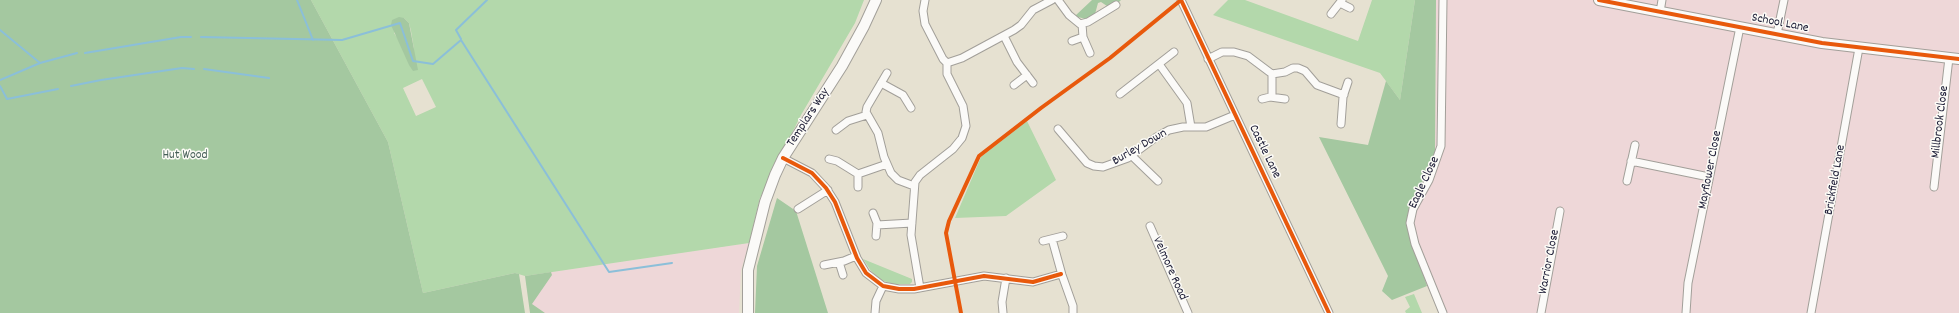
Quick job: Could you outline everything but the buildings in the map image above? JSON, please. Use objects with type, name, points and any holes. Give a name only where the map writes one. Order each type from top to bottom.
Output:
[{"type":"street","name":"Templars Way","points":[[748,313],[748,270],[765,202],[783,158],[842,66],[864,26],[876,0]]},
{"type":"street","points":[[920,288],[913,249],[912,223],[914,186],[920,175],[953,149],[962,138],[964,130],[964,111],[947,74],[947,63],[943,59],[925,24],[923,11],[925,0]]},
{"type":"street","points":[[947,63],[954,62],[1004,36],[1017,28],[1035,8],[1052,0]]},
{"type":"street","points":[[1058,0],[1069,15],[1082,24]]},
{"type":"street","name":"Castle Lane","points":[[1181,0],[1329,313]]},
{"type":"street","name":"Eagle Close","points":[[1443,0],[1441,146],[1429,180],[1413,209],[1410,223],[1415,244],[1443,313]]},
{"type":"street","name":"School Lane","points":[[1599,0],[1859,48],[1954,59]]},
{"type":"street","points":[[1660,12],[1662,0]]},
{"type":"street","points":[[1777,34],[1784,0]]},
{"type":"street","points":[[1331,14],[1341,2],[1350,8]]},
{"type":"street","points":[[1082,24],[1116,5]]},
{"type":"street","points":[[1082,24],[1083,37],[1090,53]]},
{"type":"street","name":"Mayflower Close","points":[[1686,313],[1688,283],[1740,27]]},
{"type":"street","points":[[1004,36],[1017,62],[1033,83]]},
{"type":"street","points":[[1072,41],[1083,37]]},
{"type":"street","name":"Brickfield Lane","points":[[1811,313],[1859,48]]},
{"type":"street","points":[[1120,94],[1174,52]]},
{"type":"street","points":[[1208,59],[1222,52],[1239,52],[1248,56],[1272,74],[1298,68],[1308,74],[1317,85],[1344,95]]},
{"type":"street","name":"Millbrook Close","points":[[1934,186],[1954,59]]},
{"type":"street","points":[[1159,64],[1187,103],[1191,127]]},
{"type":"street","points":[[887,73],[867,107],[867,115],[878,133],[887,164],[898,180],[914,186]]},
{"type":"street","points":[[1272,74],[1272,98]]},
{"type":"street","points":[[1014,85],[1027,75]]},
{"type":"street","points":[[1341,124],[1344,95],[1348,82]]},
{"type":"street","points":[[881,83],[903,95],[911,108]]},
{"type":"street","points":[[1262,99],[1285,99]]},
{"type":"street","points":[[836,130],[848,122],[867,115]]},
{"type":"street","name":"Burley Down","points":[[1058,129],[1083,160],[1094,166],[1107,166],[1131,155],[1164,132],[1191,127],[1206,127],[1236,115]]},
{"type":"street","points":[[1627,181],[1635,145]]},
{"type":"street","points":[[1131,155],[1158,181]]},
{"type":"street","points":[[783,158],[812,173],[828,190],[835,202],[856,256],[866,273],[883,286],[899,289],[920,288],[976,276],[1033,282],[1061,274]]},
{"type":"street","points":[[829,159],[837,161],[858,174]]},
{"type":"street","points":[[1631,161],[1709,177]]},
{"type":"street","points":[[858,174],[887,164]]},
{"type":"street","points":[[858,174],[858,187]]},
{"type":"street","points":[[798,209],[828,190]]},
{"type":"street","name":"Warrior Close","points":[[1541,313],[1560,211]]},
{"type":"street","points":[[873,213],[877,226],[876,236]]},
{"type":"street","points":[[877,226],[912,223]]},
{"type":"street","name":"Velmore Road","points":[[1150,226],[1188,313]]},
{"type":"street","points":[[1043,241],[1063,236]]},
{"type":"street","points":[[1052,239],[1061,274],[1074,306],[1073,313]]},
{"type":"street","points":[[824,265],[856,256]]},
{"type":"street","points":[[839,262],[843,275]]},
{"type":"street","points":[[1003,313],[1002,302],[1006,278]]},
{"type":"street","points":[[875,313],[876,301],[883,286]]},
{"type":"shaded area","points":[[1436,0],[1959,0],[1959,313],[1440,313],[1427,286],[1409,231],[1408,216],[1435,154]]},
{"type":"shaded area","points":[[749,243],[741,270],[739,313],[530,313],[525,276]]},
{"type":"green space","name":"Hut Wood","points":[[0,0],[311,0],[388,142],[423,293],[515,273],[519,274],[525,313],[0,313]]},
{"type":"green space","points":[[311,0],[864,0],[855,23],[801,115],[760,198],[749,243],[525,276],[515,273],[423,293],[388,142]],"holes":[[[404,18],[409,23],[414,49],[400,42],[394,33]],[[422,79],[436,107],[416,116],[403,88]]]},
{"type":"green space","points":[[1092,0],[1121,0],[1117,4],[1107,6],[1101,2],[1098,3],[1095,14],[1085,19],[1075,16]]},
{"type":"green space","points":[[1228,0],[1245,0],[1358,41],[1372,0],[1415,0],[1400,100],[1380,73],[1213,15]]},
{"type":"green space","points":[[1415,0],[1436,0],[1435,154],[1408,214],[1409,231],[1427,286],[1392,300],[1382,291],[1388,276],[1319,137],[1368,145],[1386,81],[1400,100]]},
{"type":"green space","points":[[399,17],[404,18],[409,23],[418,70],[413,71],[409,65],[391,25],[392,20]]},
{"type":"green space","points":[[1027,121],[1056,180],[1006,216],[955,218],[981,157]]},
{"type":"green space","points":[[777,198],[796,211],[828,313],[755,313],[757,266]]},
{"type":"green space","points":[[863,259],[912,279],[912,282],[910,284],[893,284],[881,280],[871,271]]},
{"type":"green space","points":[[551,272],[552,275],[532,304],[545,313],[530,313],[525,276]]},
{"type":"green space","points":[[1414,294],[1422,313],[1406,313],[1405,311],[1410,307],[1405,297]]},
{"type":"waterway","points":[[297,0],[313,40]]},
{"type":"waterway","points":[[461,39],[456,30],[487,0]]},
{"type":"waterway","points":[[201,37],[342,40],[400,23],[413,61],[433,64],[461,40],[609,272],[672,263]]},
{"type":"waterway","points":[[0,30],[40,63]]},
{"type":"waterway","points":[[85,53],[181,37],[191,37]]},
{"type":"waterway","points":[[0,80],[40,63],[77,53]]},
{"type":"waterway","points":[[71,86],[182,68],[194,69]]},
{"type":"waterway","points":[[204,69],[269,78]]},
{"type":"waterway","points":[[0,86],[7,99],[58,89]]},
{"type":"cycle path","points":[[1181,0],[1329,313]]},
{"type":"cycle path","points":[[961,313],[946,233],[949,221],[979,156],[1041,108],[1110,58],[1181,0]]},
{"type":"cycle path","points":[[1599,0],[1822,43],[1959,59]]},
{"type":"cycle path","points":[[783,158],[812,173],[826,188],[835,202],[857,258],[866,273],[883,286],[899,289],[914,289],[984,276],[1033,282],[1061,274]]}]
